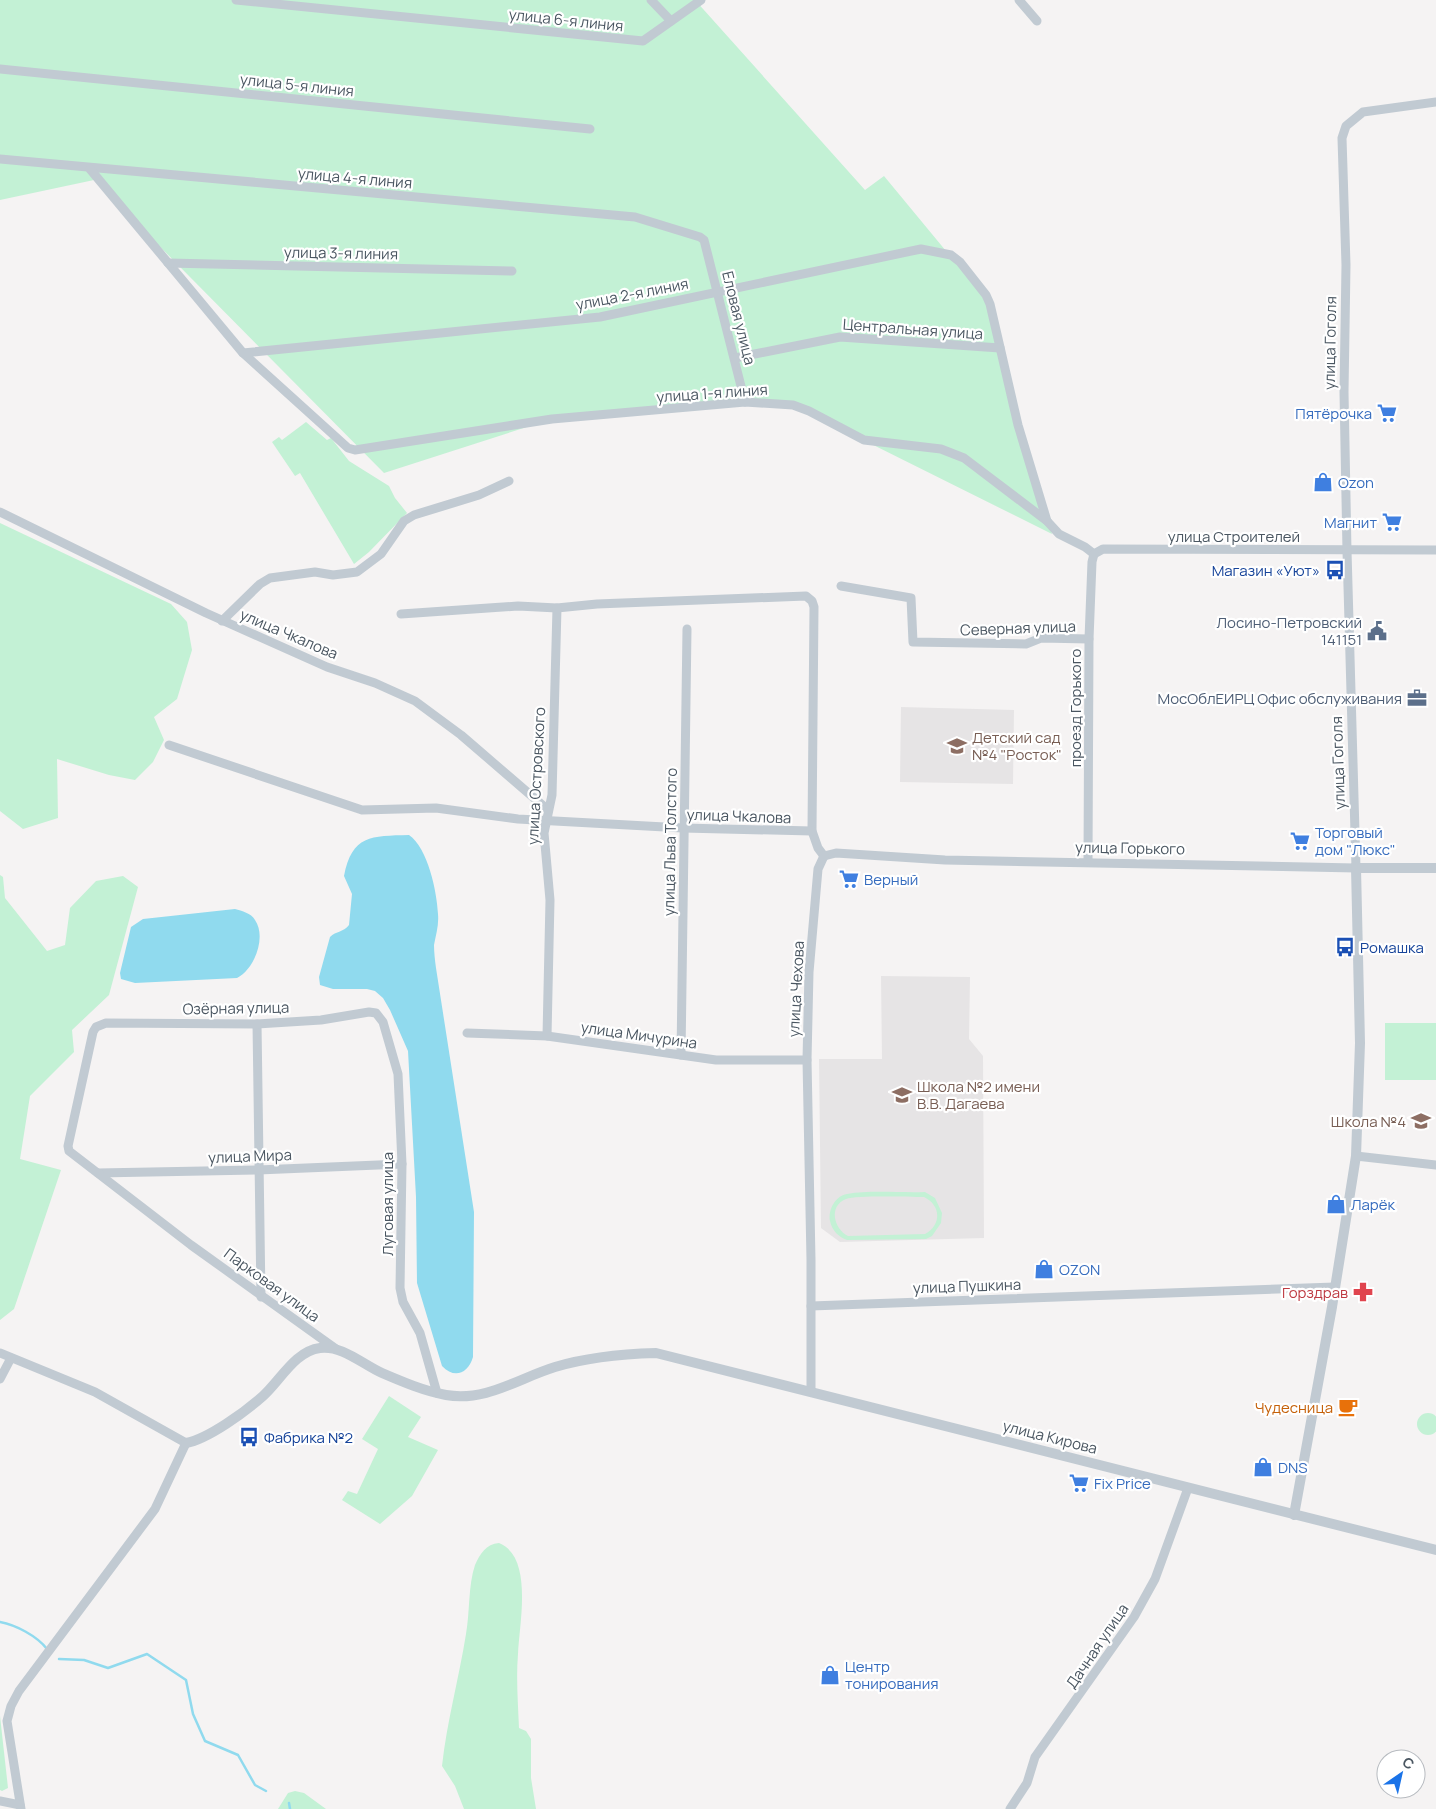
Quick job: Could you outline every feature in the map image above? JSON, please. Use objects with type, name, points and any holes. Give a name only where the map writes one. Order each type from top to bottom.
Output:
[{"type":"street","name":"улица 6-я линия","points":[[236,0],[643,41],[701,0]]},
{"type":"street","points":[[651,0],[671,21]]},
{"type":"street","points":[[1019,0],[1036,21]]},
{"type":"street","name":"улица 5-я линия","points":[[0,69],[590,129]]},
{"type":"street","name":"улица Гоголя","points":[[1294,1515],[1335,1287],[1356,1156],[1360,1043],[1347,551],[1344,392],[1346,265],[1342,138],[1346,126],[1363,112],[1436,102]]},
{"type":"street","name":"улица 4-я линия","points":[[0,160],[635,217],[700,236],[704,240]]},
{"type":"street","points":[[90,168],[242,353]]},
{"type":"street","name":"Еловая улица","points":[[704,240],[745,402]]},
{"type":"street","name":"улица 2-я линия","points":[[242,353],[600,317],[912,250],[942,252],[951,255],[960,262],[986,295],[1000,348]]},
{"type":"street","name":"улица 3-я линия","points":[[168,263],[512,271]]},
{"type":"street","name":"Центральная улица","points":[[735,358],[840,337],[1000,348]]},
{"type":"street","points":[[1000,348],[1018,425],[1047,521]]},
{"type":"street","name":"улица 1-я линия","points":[[242,353],[348,448],[355,450],[552,419],[745,402],[793,405],[809,411],[854,436],[873,443],[953,453],[975,464],[1047,521],[1059,534],[1085,547],[1094,554]]},
{"type":"street","points":[[222,621],[260,584],[270,578],[315,572],[332,575],[357,572],[381,554],[404,521],[414,515],[479,495],[509,481]]},
{"type":"street","name":"улица Чкалова","points":[[0,512],[222,621],[415,701],[462,735],[548,810]]},
{"type":"street","name":"улица Строителей","points":[[1094,554],[1103,549],[1436,550]]},
{"type":"street","name":"проезд Горького","points":[[1088,862],[1089,639],[1092,562],[1094,554]]},
{"type":"street","name":"Северная улица","points":[[841,586],[911,598],[912,642],[1026,644],[1041,638],[1089,639]]},
{"type":"street","points":[[401,614],[518,606],[557,608],[597,604],[806,596],[812,601],[814,608],[812,831],[818,848],[824,856]]},
{"type":"street","name":"улица Островского","points":[[547,1036],[550,900],[545,843],[546,820],[552,795],[557,608]]},
{"type":"street","name":"улица Льва Толстого","points":[[681,1055],[687,630]]},
{"type":"street","name":"улица Чкалова","points":[[169,745],[362,810],[436,808],[518,819],[683,828],[812,831]]},
{"type":"street","name":"улица Горького","points":[[824,856],[836,853],[945,860],[1436,868]]},
{"type":"street","name":"улица Чехова","points":[[810,1391],[811,1306],[807,1060],[810,963],[818,869],[824,856]]},
{"type":"street","name":"Озёрная улица","points":[[69,1151],[68,1146],[90,1042],[96,1027],[106,1023],[257,1024],[321,1020],[369,1012],[376,1013]]},
{"type":"street","name":"Луговая улица","points":[[376,1013],[383,1022],[397,1063],[402,1164],[400,1288],[403,1302],[420,1333],[437,1393]]},
{"type":"street","points":[[257,1024],[261,1296]]},
{"type":"street","name":"улица Мичурина","points":[[467,1033],[547,1036],[716,1060],[807,1060]]},
{"type":"street","name":"Парковая улица","points":[[69,1151],[261,1296],[336,1348],[380,1372],[437,1393],[464,1398],[479,1395],[555,1367],[617,1354],[656,1353]]},
{"type":"street","points":[[1356,1156],[1436,1165]]},
{"type":"street","name":"улица Мира","points":[[98,1173],[258,1170],[402,1164]]},
{"type":"street","name":"улица Пушкина","points":[[811,1306],[1335,1287]]},
{"type":"street","points":[[0,1353],[95,1392],[186,1443],[194,1441],[224,1424],[262,1396],[299,1357],[319,1348],[336,1348]]},
{"type":"street","name":"улица Кирова","points":[[656,1353],[1436,1550]]},
{"type":"street","points":[[0,1379],[11,1358]]},
{"type":"street","points":[[0,1801],[21,1807],[7,1721],[11,1706],[19,1691],[156,1509],[186,1443]]},
{"type":"street","name":"Дачная улица","points":[[1010,1809],[1027,1783],[1035,1757],[1134,1617],[1155,1579],[1188,1488]]},
{"type":"shaded area","name":"Детский сад №4 \"Росток\"","points":[[901,707],[1014,710],[1013,784],[900,782]]},
{"type":"shaded area","name":"Школа №2 имени В.В. Дагаева","points":[[881,976],[970,977],[969,1039],[983,1056],[984,1238],[840,1242],[821,1228],[819,1059],[882,1059]]},
{"type":"green space","points":[[0,0],[695,0],[865,190],[884,176],[984,297],[1052,534],[789,403],[558,417],[384,473],[94,180],[0,200]]},
{"type":"green space","points":[[306,422],[327,440],[331,438],[349,461],[389,486],[395,498],[407,513],[369,552],[354,564],[300,473],[295,476],[272,442],[279,437],[282,440]]},
{"type":"green space","points":[[0,523],[171,604],[187,622],[192,650],[177,699],[154,717],[164,740],[153,762],[135,780],[109,775],[57,759],[58,818],[23,829],[0,811]]},
{"type":"green space","points":[[0,875],[3,877],[5,898],[47,951],[65,945],[70,908],[96,881],[123,876],[138,887],[109,995],[72,1030],[74,1052],[30,1096],[20,1159],[61,1170],[14,1309],[0,1320]]},
{"type":"green space","points":[[1385,1023],[1436,1023],[1436,1080],[1385,1080]]},
{"type":"green space","points":[[865,1192],[925,1192],[935,1198],[942,1213],[941,1223],[932,1236],[926,1239],[847,1240],[832,1228],[831,1208],[843,1195]],"holes":[[[924,1197],[930,1201],[936,1210],[937,1220],[931,1230],[925,1234],[848,1236],[843,1233],[836,1223],[835,1212],[837,1207],[840,1202],[846,1199]]]},
{"type":"green space","points":[[389,1396],[421,1417],[408,1437],[438,1450],[412,1496],[380,1524],[342,1500],[348,1491],[357,1494],[378,1449],[362,1439]]},
{"type":"green space","points":[[1428,1413],[1436,1416],[1439,1424],[1436,1432],[1428,1435],[1420,1432],[1417,1424],[1420,1416]]},
{"type":"green space","points":[[499,1543],[510,1551],[517,1562],[521,1577],[522,1610],[517,1672],[519,1728],[526,1731],[531,1739],[531,1778],[536,1809],[464,1809],[455,1786],[442,1766],[466,1634],[470,1590],[475,1565],[484,1550],[490,1545]]},
{"type":"green space","points":[[0,1716],[8,1788],[2,1791],[0,1790]]},
{"type":"green space","points":[[295,1791],[304,1793],[326,1809],[278,1809],[288,1793]]},
{"type":"water","points":[[409,835],[416,841],[426,860],[436,894],[438,918],[434,945],[435,962],[474,1212],[473,1357],[468,1367],[460,1373],[451,1372],[442,1366],[417,1283],[416,1197],[408,1051],[390,1010],[383,998],[375,991],[367,989],[333,989],[320,985],[319,977],[330,937],[349,925],[352,894],[344,876],[352,852],[365,840],[384,836]]},
{"type":"water","points":[[235,909],[246,913],[255,920],[260,935],[257,952],[253,961],[249,968],[237,978],[135,983],[121,979],[120,973],[131,927],[143,919]]},
{"type":"waterway","points":[[0,1622],[26,1632],[47,1649]]},
{"type":"waterway","points":[[59,1659],[84,1660],[108,1668],[147,1654],[186,1680],[193,1714],[205,1741],[238,1755],[255,1785],[266,1791]]},
{"type":"waterway","points":[[289,1803],[290,1809]]},
{"type":"place","name":"Пятёрочка","points":[[1387,413]]},
{"type":"place","name":"Ozon","points":[[1323,482]]},
{"type":"place","name":"Магнит","points":[[1392,522]]},
{"type":"place","name":"Магазин «Уют»","points":[[1335,570]]},
{"type":"place","name":"Лосино-Петровский 141151","points":[[1377,631]]},
{"type":"place","name":"МосОблЕИРЦ Офис обслуживания","points":[[1417,698]]},
{"type":"place","name":"Детский сад №4 \"Росток\"","points":[[957,746]]},
{"type":"place","name":"Торговый дом \"Люкс\"","points":[[1300,841]]},
{"type":"place","name":"Верный","points":[[849,879]]},
{"type":"place","name":"Ромашка","points":[[1345,947]]},
{"type":"place","name":"Школа №2 имени В.В. Дагаева","points":[[902,1095]]},
{"type":"place","name":"Школа №4","points":[[1421,1121]]},
{"type":"place","name":"Ларёк","points":[[1336,1204]]},
{"type":"place","name":"OZON","points":[[1044,1269]]},
{"type":"place","name":"Горздрав","points":[[1363,1292]]},
{"type":"place","name":"Чудесница","points":[[1348,1407]]},
{"type":"place","name":"Фабрика №2","points":[[249,1437]]},
{"type":"place","name":"DNS","points":[[1263,1467]]},
{"type":"place","name":"Fix Price","points":[[1079,1483]]},
{"type":"place","name":"Центр тонирования","points":[[830,1675]]}]
